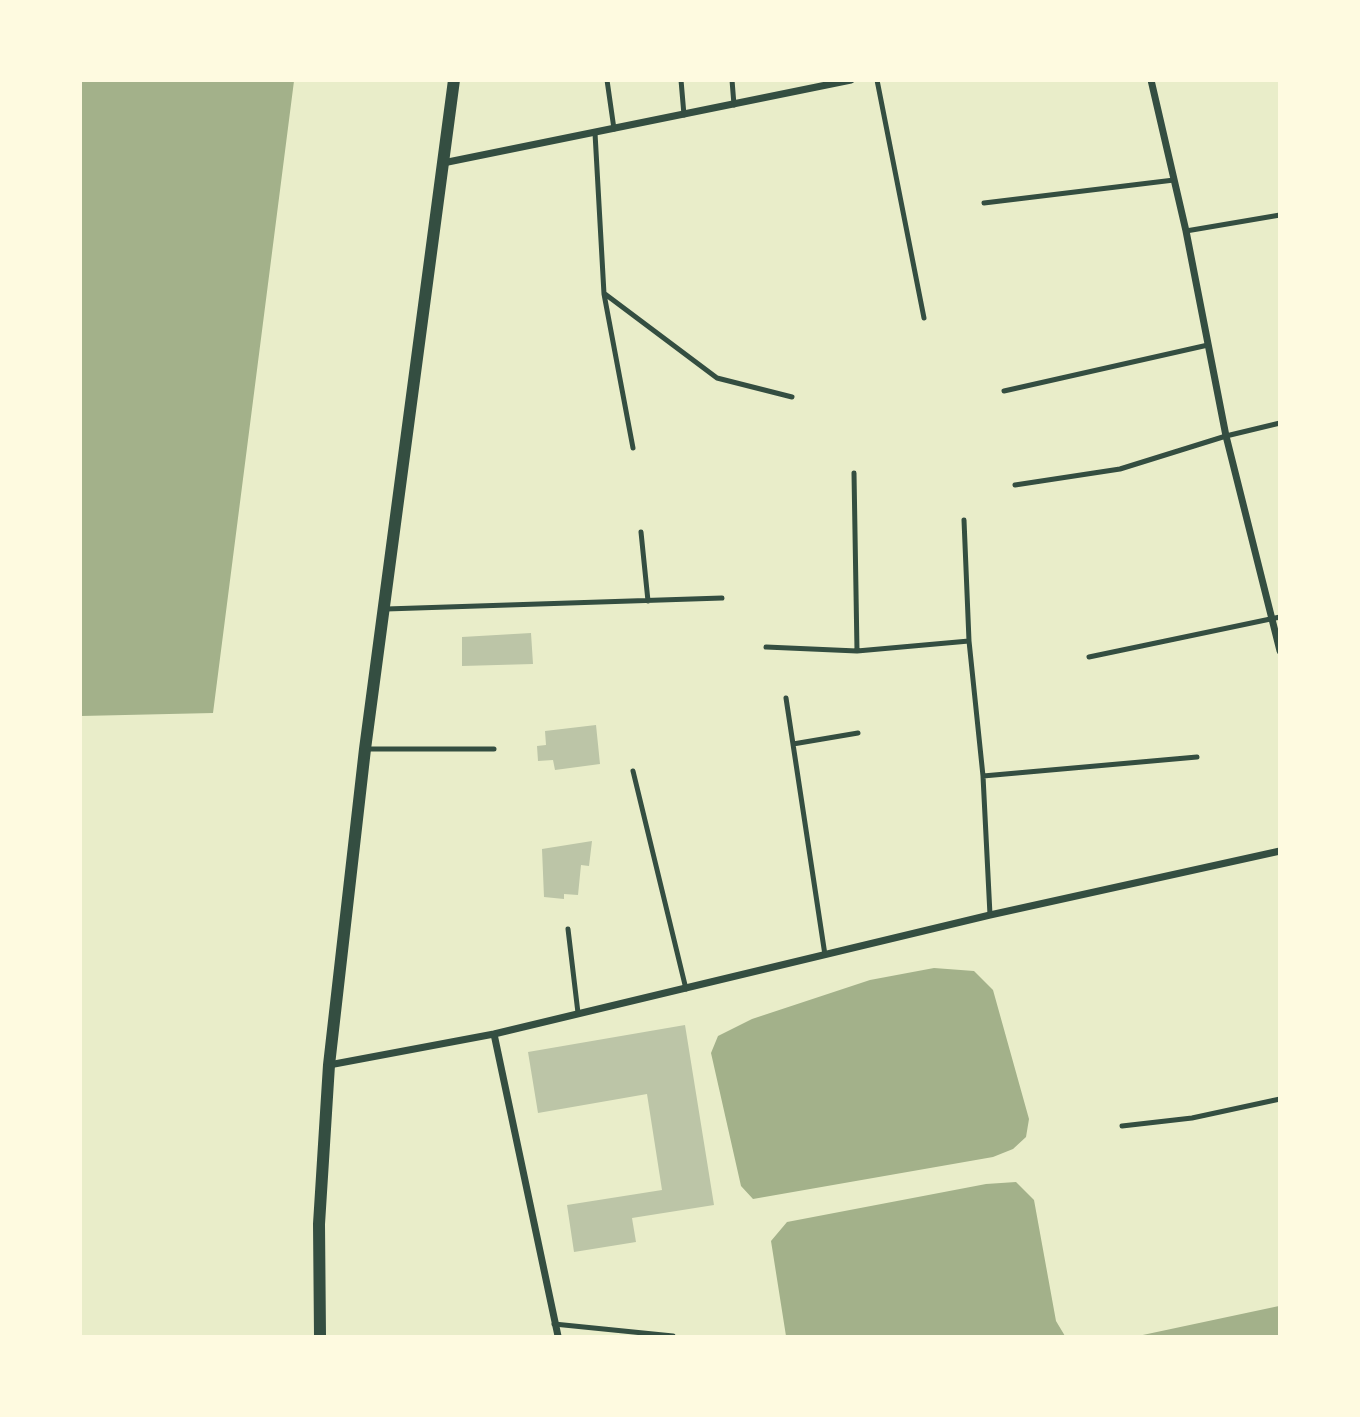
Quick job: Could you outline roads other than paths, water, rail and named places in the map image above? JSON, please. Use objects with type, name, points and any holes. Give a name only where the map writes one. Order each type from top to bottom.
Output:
[{"type":"street","points":[[320,1336],[319,1224],[329,1065],[365,749],[454,80]]},
{"type":"street","points":[[443,163],[851,80]]},
{"type":"street","points":[[1151,80],[1186,231],[1226,436],[1276,618],[1279,650]]},
{"type":"street","points":[[329,1065],[494,1034],[990,915],[1279,850]]},
{"type":"street","points":[[494,1034],[558,1336]]},
{"type":"lane","points":[[607,80],[614,130]]},
{"type":"lane","points":[[681,80],[684,115]]},
{"type":"lane","points":[[732,80],[734,105]]},
{"type":"lane","points":[[877,80],[924,318]]},
{"type":"lane","points":[[595,133],[604,294],[633,448]]},
{"type":"lane","points":[[984,203],[1174,180]]},
{"type":"lane","points":[[1186,231],[1279,215]]},
{"type":"lane","points":[[604,294],[717,378],[792,397]]},
{"type":"lane","points":[[1004,391],[1208,345]]},
{"type":"lane","points":[[1016,485],[1120,470],[1226,436],[1279,423]]},
{"type":"lane","points":[[855,473],[857,651]]},
{"type":"lane","points":[[964,520],[969,641],[983,776],[990,915]]},
{"type":"lane","points":[[641,532],[648,601]]},
{"type":"lane","points":[[383,609],[722,598]]},
{"type":"lane","points":[[1089,657],[1276,618]]},
{"type":"lane","points":[[766,647],[857,651],[969,641]]},
{"type":"lane","points":[[786,698],[825,955]]},
{"type":"lane","points":[[793,744],[858,733]]},
{"type":"lane","points":[[365,749],[494,749]]},
{"type":"lane","points":[[983,776],[1197,757]]},
{"type":"lane","points":[[633,771],[687,989]]},
{"type":"lane","points":[[568,929],[578,1013]]},
{"type":"lane","points":[[1122,1126],[1192,1118],[1279,1098]]},
{"type":"lane","points":[[554,1324],[673,1336]]}]
